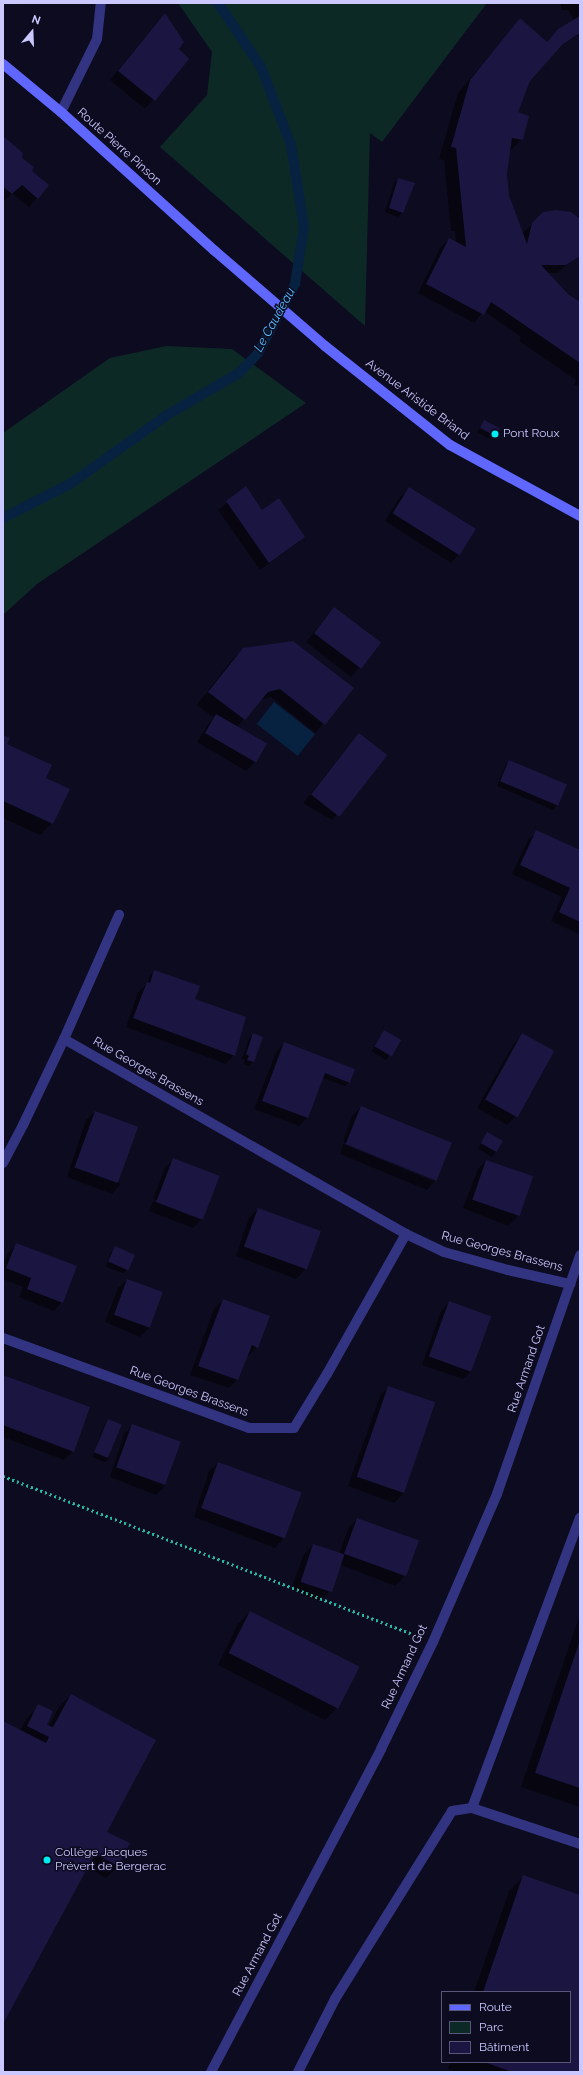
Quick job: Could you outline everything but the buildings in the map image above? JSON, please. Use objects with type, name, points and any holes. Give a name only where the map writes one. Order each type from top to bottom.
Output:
[{"type":"main road","name":"Route Pierre Pinson","points":[[3,64],[61,112],[215,251],[325,346]]},
{"type":"main road","name":"Avenue Aristide Briand","points":[[325,346],[450,445],[580,516]]},
{"type":"street","points":[[61,112],[97,38],[101,3]]},
{"type":"street","points":[[3,1163],[64,1039],[119,915]]},
{"type":"street","name":"Rue Georges Brassens","points":[[64,1039],[406,1234],[444,1252],[508,1270],[570,1284]]},
{"type":"street","name":"Rue Georges Brassens","points":[[3,1338],[248,1428],[294,1428],[328,1374],[406,1234]]},
{"type":"street","name":"Rue Armand Got","points":[[211,2072],[381,1749],[432,1642],[497,1494],[580,1255]]},
{"type":"street","points":[[472,1808],[580,1517]]},
{"type":"street","points":[[298,2072],[334,1999],[452,1811],[472,1808],[580,1844]]},
{"type":"path","points":[[3,1476],[432,1642]]},
{"type":"green space","points":[[178,3],[487,3],[382,142],[370,133],[365,326],[160,147],[207,95],[212,52]]},
{"type":"green space","points":[[166,346],[232,349],[306,403],[37,584],[3,615],[3,433],[110,358]]},
{"type":"water","points":[[274,702],[315,734],[298,756],[257,724]]},
{"type":"waterway","name":"Le Caudeau","points":[[3,518],[70,484],[167,415],[239,373],[258,353],[295,284],[304,227],[291,145],[261,67],[218,3]]},
{"type":"place","name":"Pont Roux","points":[[495,434]]},
{"type":"place","name":"Collège Jacques Prévert de Bergerac","points":[[47,1860]]}]
